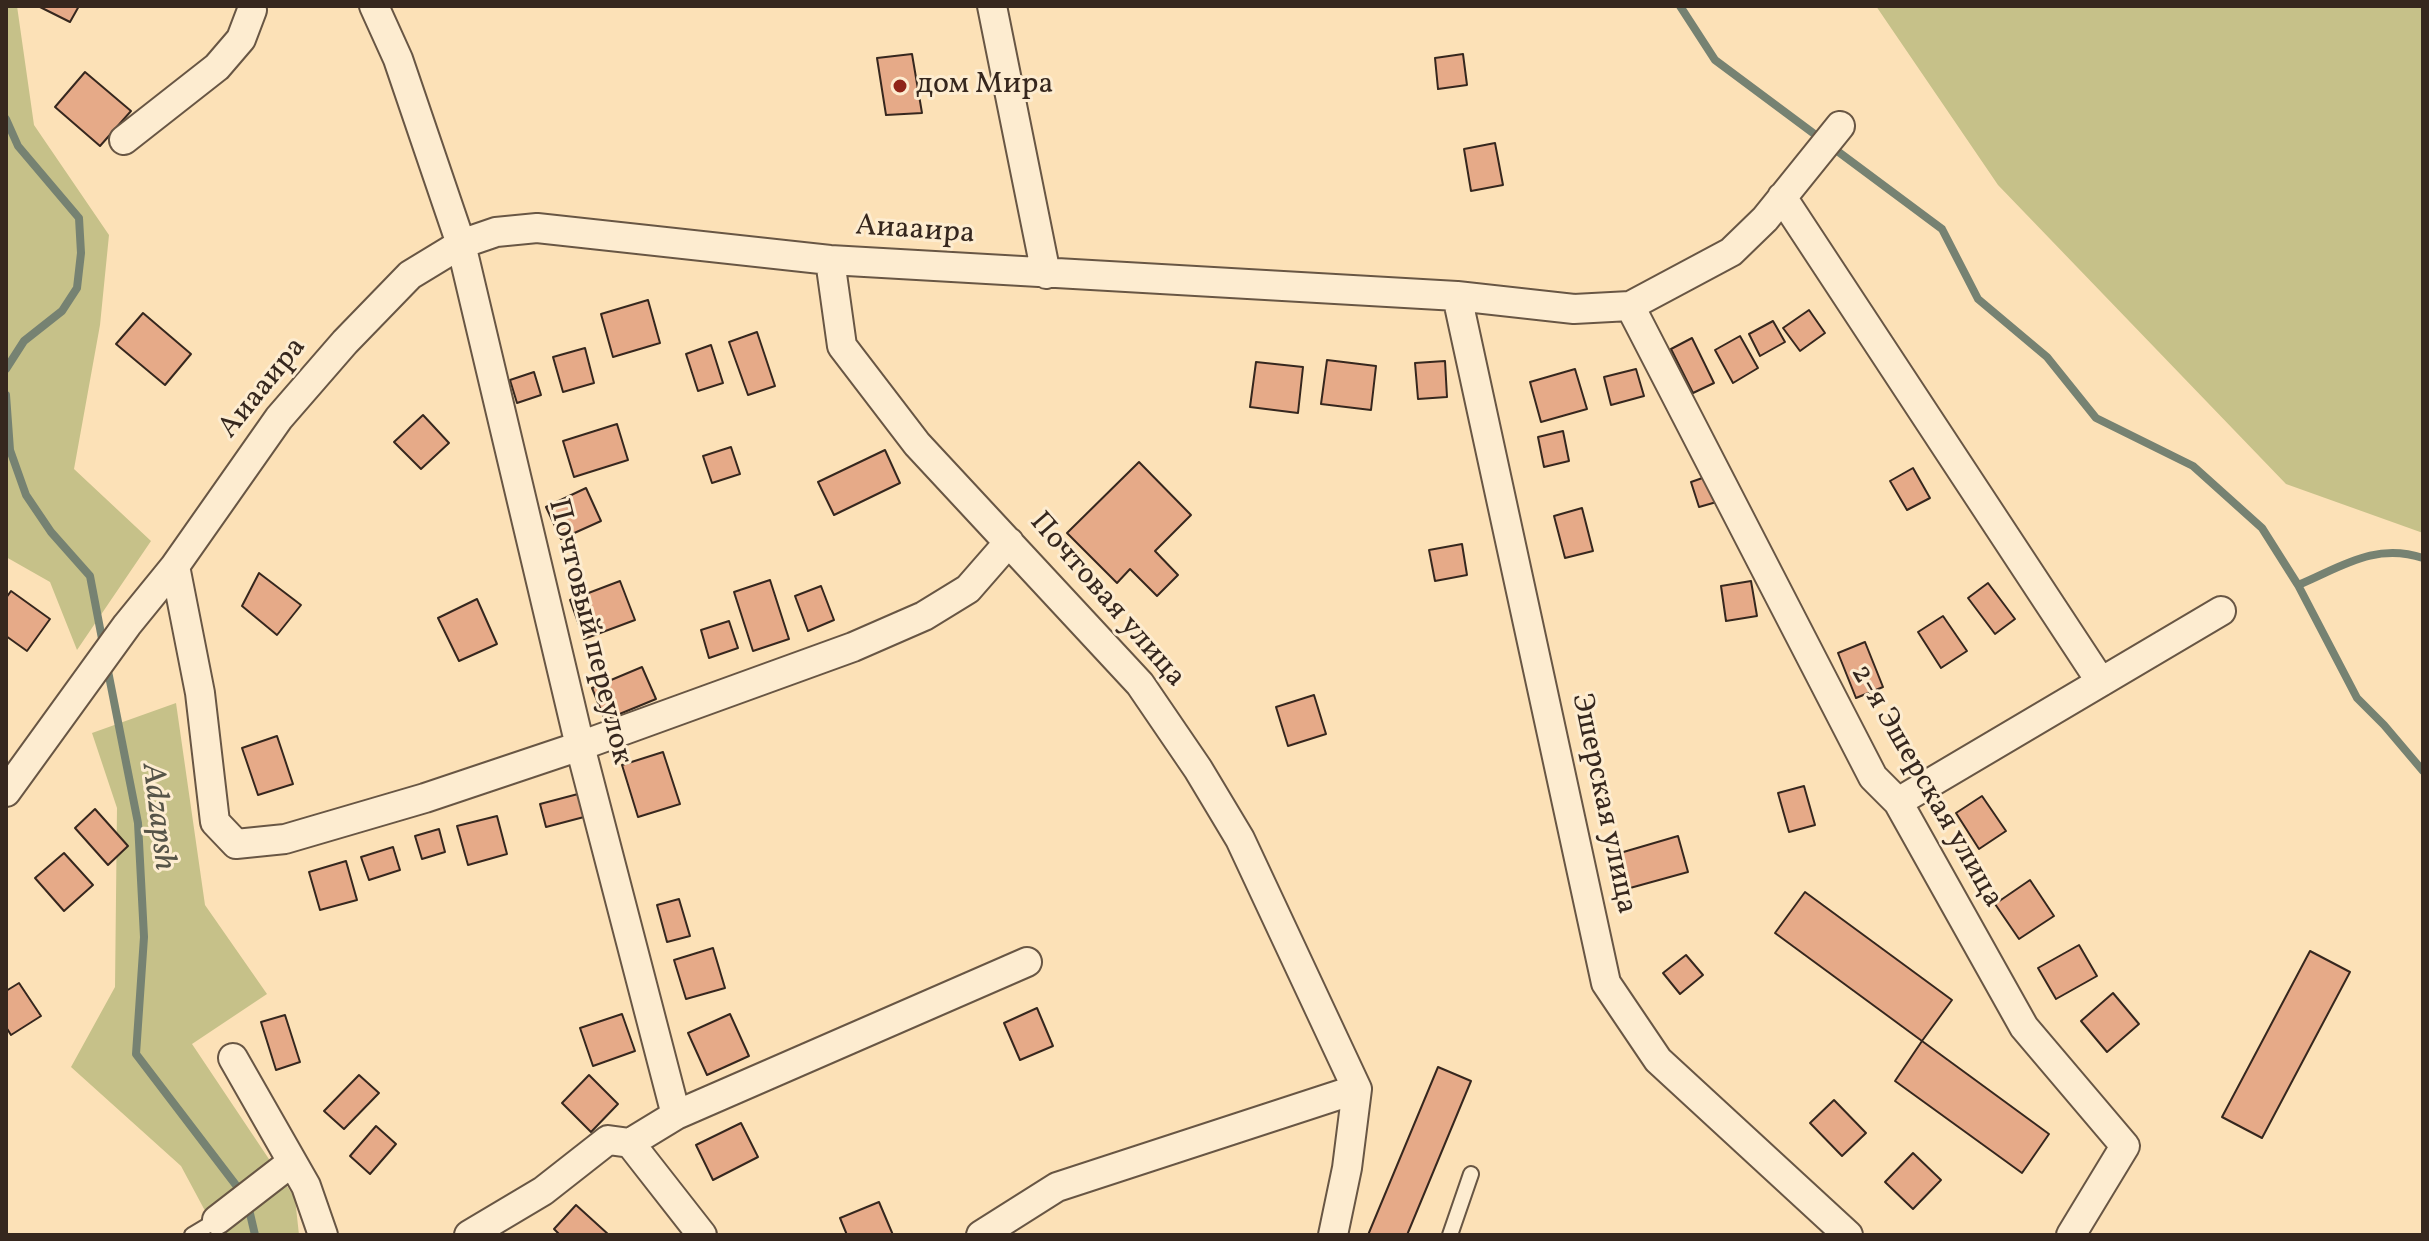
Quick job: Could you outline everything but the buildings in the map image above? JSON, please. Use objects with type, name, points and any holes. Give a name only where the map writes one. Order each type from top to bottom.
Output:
[{"type":"street","name":"Почтовый переулок","points":[[374,6],[398,59],[461,244],[580,746],[676,1115]]},
{"type":"street","points":[[992,6],[1046,274]]},
{"type":"street","points":[[124,140],[217,67],[241,39],[251,7]]},
{"type":"street","name":"Аиааира","points":[[6,792],[127,625],[175,566],[279,418],[345,342],[410,275],[461,244],[496,232],[537,228],[830,260],[1457,296],[1574,309],[1630,306],[1731,252],[1765,219],[1840,126]]},
{"type":"street","points":[[1782,197],[2101,682]]},
{"type":"street","name":"Почтовая улица","points":[[830,260],[842,346],[917,444],[1140,684],[1198,769],[1240,839],[1357,1089]]},
{"type":"street","name":"Эшерская улица","points":[[1457,296],[1606,983],[1658,1060],[1848,1235]]},
{"type":"street","name":"2-я Эшерская улица","points":[[1630,306],[1873,777],[1898,802],[2024,1027],[2125,1146],[2071,1235]]},
{"type":"street","points":[[175,566],[200,693],[215,822],[236,844],[285,839],[425,798],[580,746],[853,647],[924,616],[968,589],[1009,542]]},
{"type":"street","points":[[1898,802],[2221,611]]},
{"type":"street","points":[[469,1235],[543,1191],[608,1140],[630,1143],[676,1115],[1027,962]]},
{"type":"street","points":[[233,1058],[306,1186],[323,1235]]},
{"type":"street","points":[[981,1235],[1057,1187],[1357,1089],[1347,1168],[1333,1235]]},
{"type":"street","points":[[630,1143],[702,1235]]},
{"type":"street","points":[[217,1220],[292,1162]]},
{"type":"lane","points":[[1450,1235],[1471,1174]]},
{"type":"lane","points":[[192,1235],[217,1220]]},
{"type":"shaded area","points":[[6,6],[17,6],[34,125],[109,235],[100,325],[74,469],[151,541],[77,650],[50,582],[6,557]]},
{"type":"shaded area","points":[[1876,6],[2423,6],[2423,533],[2286,484],[1998,185]]},
{"type":"shaded area","points":[[176,703],[205,905],[267,994],[192,1044],[295,1198],[299,1235],[218,1235],[181,1166],[71,1067],[115,987],[117,808],[92,733]]},
{"type":"waterway","points":[[1680,6],[1715,60],[1942,229],[1978,299],[2047,357],[2096,418],[2193,466],[2262,528],[2298,585],[2357,698],[2423,771]]},
{"type":"waterway","name":"Adzapsh","points":[[6,119],[18,146],[79,218],[81,253],[77,288],[62,311],[24,341],[6,369]]},
{"type":"waterway","name":"Adzapsh","points":[[6,395],[10,450],[26,495],[51,532],[90,576],[103,644]]},
{"type":"waterway","points":[[2298,585],[2344,564],[2374,555],[2406,554],[2423,558]]},
{"type":"waterway","name":"Adzapsh","points":[[107,666],[138,823],[144,937],[136,1054],[242,1193]]},
{"type":"waterway","name":"Adzapsh","points":[[248,1205],[255,1235]]},
{"type":"place","name":"дом Мира","points":[[900,86]]}]
